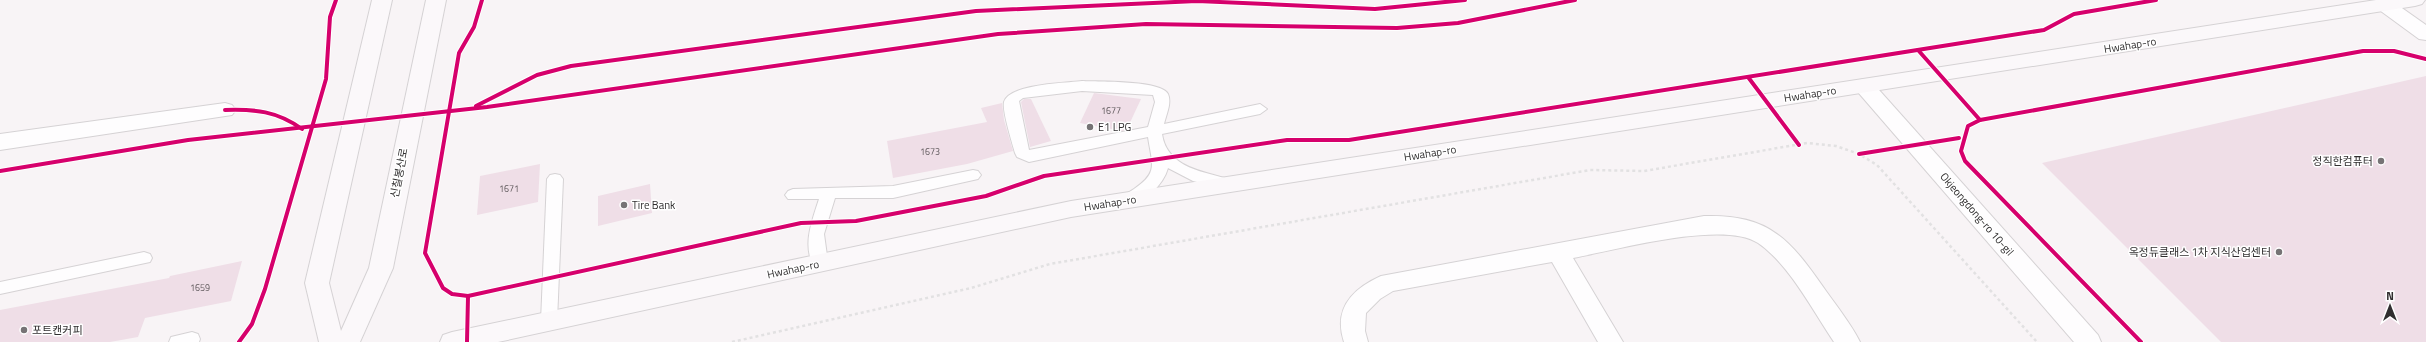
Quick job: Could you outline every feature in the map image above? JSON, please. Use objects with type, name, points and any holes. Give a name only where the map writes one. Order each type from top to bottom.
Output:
[{"type":"main road","name":"신칠봉산로","points":[[348,342],[381,268],[436,0]]},
{"type":"main road","name":"Hwahap-ro","points":[[452,342],[1071,209],[1864,86],[2383,3],[2415,0]]},
{"type":"main road","points":[[331,342],[317,283],[381,5]]},
{"type":"street","points":[[2383,3],[2426,34]]},
{"type":"street","name":"Okjeongdong-ro 10-gil","points":[[1864,86],[2090,342]]},
{"type":"street","points":[[0,142],[225,110]]},
{"type":"street","points":[[1356,342],[1353,335],[1354,314],[1360,299],[1371,290],[1389,283],[1704,225],[1725,224],[1748,228],[1767,237],[1783,253],[1848,342]]},
{"type":"street","points":[[1557,251],[1611,342]]},
{"type":"lane","points":[[1127,201],[1155,180],[1161,164],[1160,151],[1155,131],[1162,101],[1161,94],[1157,91],[1082,86],[1019,94],[1011,100],[1022,153],[1026,157],[1155,131],[1260,109]]},
{"type":"lane","points":[[1160,151],[1170,164],[1191,176],[1232,184]]},
{"type":"lane","points":[[792,195],[893,192],[973,175]]},
{"type":"lane","points":[[550,321],[554,179]]},
{"type":"lane","points":[[820,263],[816,234],[829,193]]},
{"type":"lane","points":[[0,288],[144,258]]},
{"type":"path","points":[[1794,138],[1799,145]]},
{"type":"path","points":[[732,342],[971,288],[1050,264],[1180,243],[1590,170],[1644,171],[1807,143],[1836,146],[1859,154],[1877,165],[2037,342]]},
{"type":"path","points":[[1859,154],[1866,153]]},
{"type":"building","name":"옥정듀클래스 1차 지식산업센터","points":[[2426,76],[2426,342],[2221,342],[2042,163]]},
{"type":"building","points":[[1094,93],[1141,99],[1127,129],[1122,131],[1080,123]]},
{"type":"building","points":[[1024,99],[1031,99],[1051,141],[1030,147],[1021,102]]},
{"type":"building","points":[[1002,103],[1004,120],[1013,151],[967,164],[893,178],[887,141],[987,122],[981,108]]},
{"type":"building","points":[[540,164],[538,202],[477,215],[480,176]]},
{"type":"building","points":[[650,184],[652,213],[598,226],[598,196]]},
{"type":"building","points":[[242,261],[231,301],[145,318],[138,337],[110,342],[0,342],[0,310],[169,278],[170,276]]},
{"type":"cycle path","points":[[239,342],[252,324],[265,289],[326,79],[330,17],[336,0]]},
{"type":"cycle path","points":[[468,296],[452,294],[443,288],[425,253],[459,53],[474,27],[482,0]]},
{"type":"cycle path","points":[[476,106],[537,75],[571,66],[976,11],[1197,1],[1375,9],[1465,0]]},
{"type":"cycle path","points":[[0,171],[188,140],[487,107],[998,34],[1146,24],[1397,28],[1458,23],[1575,0]]},
{"type":"cycle path","points":[[467,342],[468,296],[801,223],[856,221],[986,196],[1019,183],[1044,176],[1287,140],[1349,140],[2044,30],[2074,14],[2156,0]]},
{"type":"cycle path","points":[[1918,50],[1980,120]]},
{"type":"cycle path","points":[[2141,342],[1965,161],[1961,151],[1968,126],[1980,120],[2363,51],[2394,51],[2426,59]]},
{"type":"cycle path","points":[[1748,77],[1799,145]]},
{"type":"cycle path","points":[[225,110],[247,109],[274,113],[302,129]]},
{"type":"cycle path","points":[[1859,154],[1959,138]]},
{"type":"place","name":"E1 LPG","points":[[1090,127]]},
{"type":"place","name":"정직한컴퓨터","points":[[2381,161]]},
{"type":"place","name":"Tire Bank","points":[[624,205]]},
{"type":"place","name":"옥정듀클래스 1차 지식산업센터","points":[[2279,252]]},
{"type":"place","name":"포트캔커피","points":[[24,330]]}]
